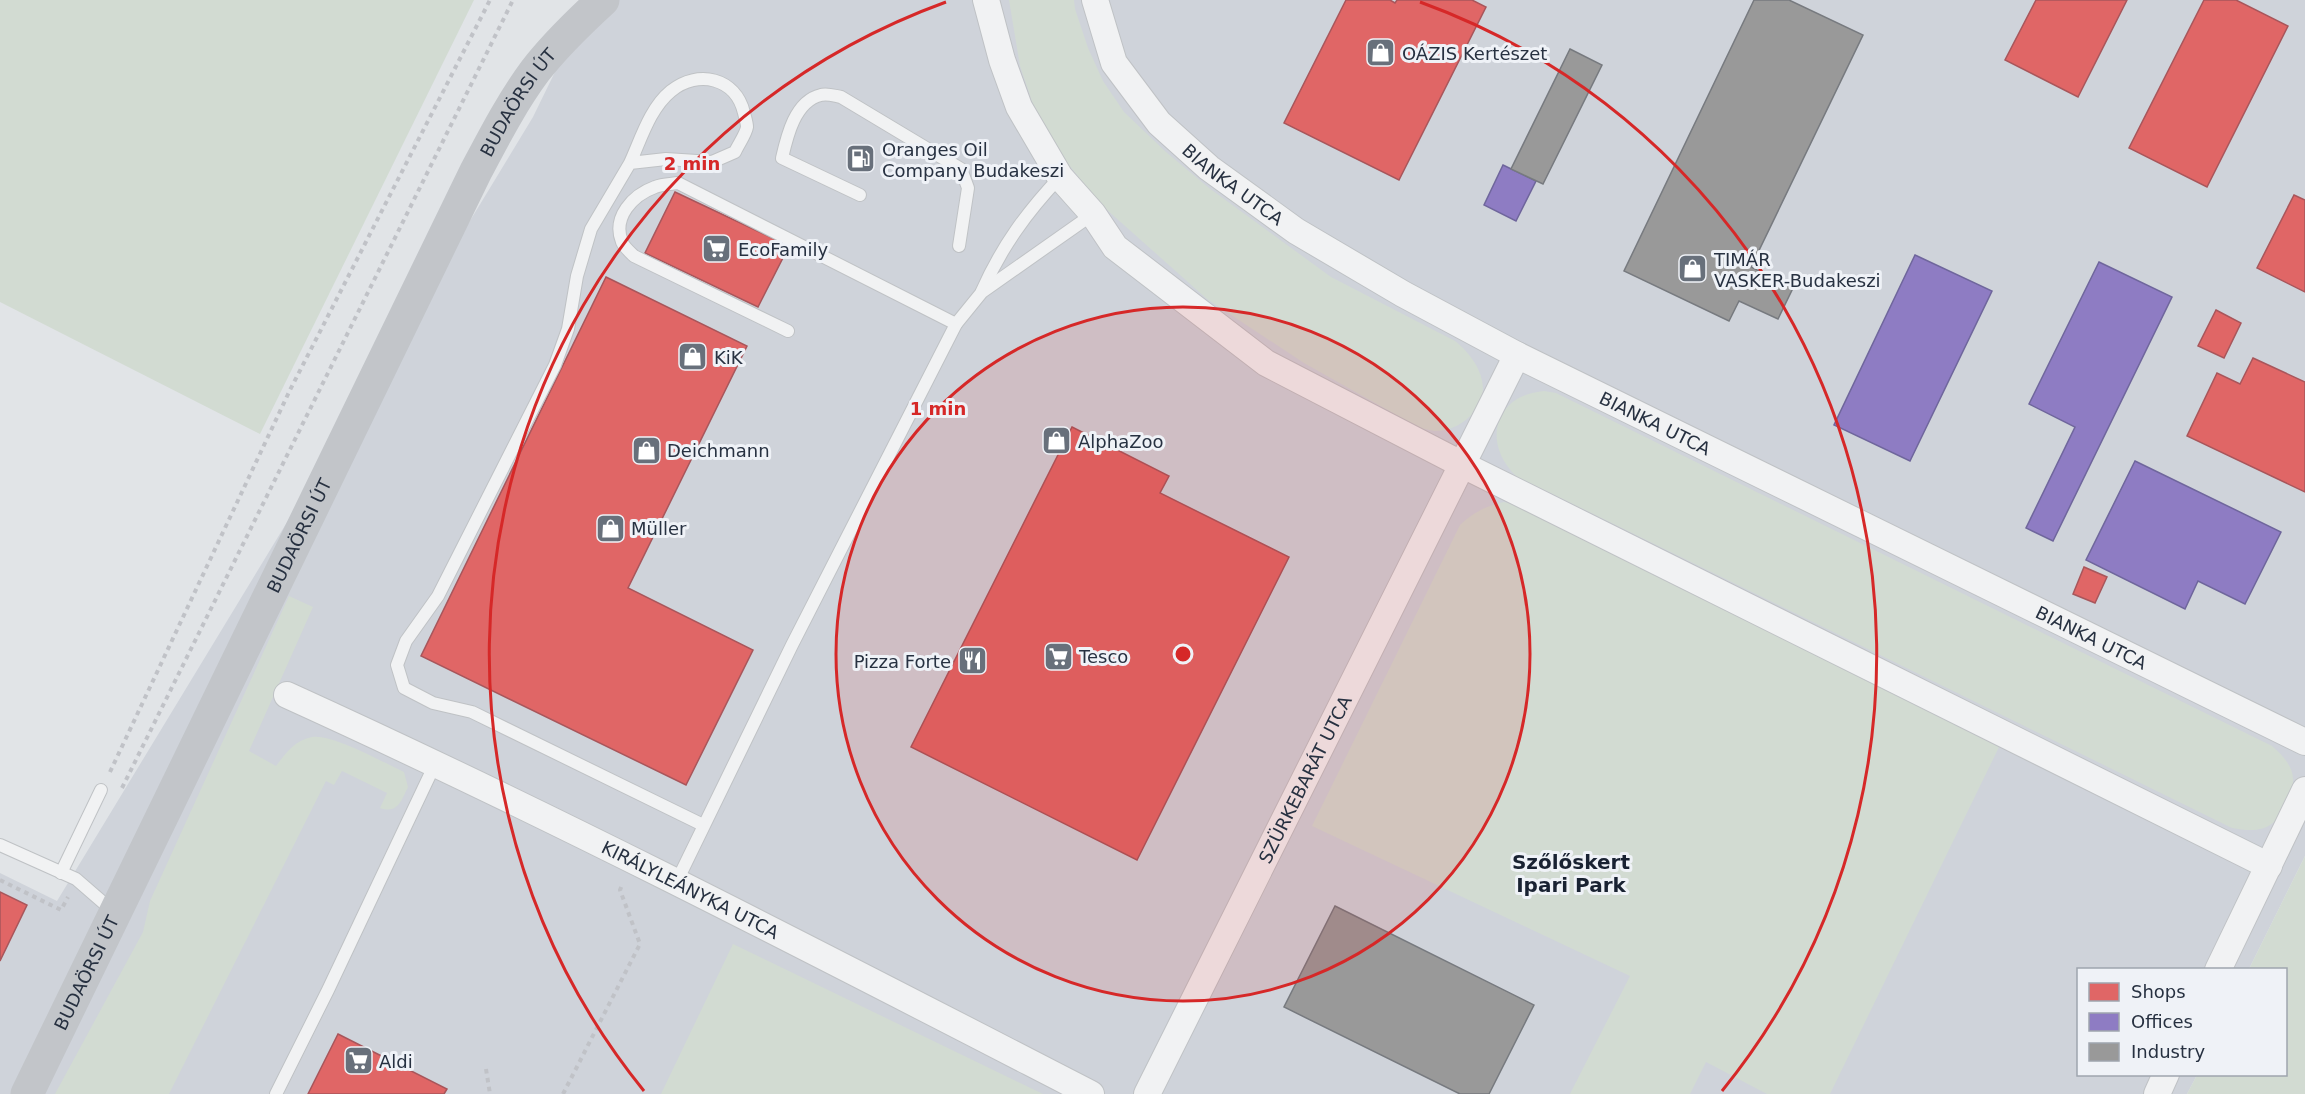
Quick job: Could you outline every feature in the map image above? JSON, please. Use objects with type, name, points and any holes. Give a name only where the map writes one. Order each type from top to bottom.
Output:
[{"type":"main road","name":"BUDAÖRSI ÚT","points":[[27,1094],[476,171],[503,121],[535,72],[567,34],[603,0]]},
{"type":"street","points":[[986,0],[1002,60],[1019,107],[1060,177],[1093,214],[1115,247],[1266,363],[1461,464],[2269,866]]},
{"type":"street","name":"BIANKA UTCA","points":[[1095,0],[1114,63],[1160,123],[1209,168],[1296,231],[1403,294],[1516,355],[2305,742]]},
{"type":"street","name":"SZÜRKEBARÁT UTCA","points":[[1147,1094],[1516,355]]},
{"type":"street","name":"KIRÁLYLEÁNYKA UTCA","points":[[287,695],[436,762],[677,881],[1091,1094]]},
{"type":"street","points":[[2218,968],[2305,790]]},
{"type":"street","points":[[2157,1094],[2165,1076]]},
{"type":"lane","points":[[630,163],[666,159],[712,162],[735,152],[747,127],[742,104],[729,88],[711,79],[691,81],[671,91],[653,111],[630,163],[591,229],[577,276],[568,329],[555,365],[438,596],[406,641],[397,665],[404,688],[433,703],[472,712],[703,825]]},
{"type":"lane","points":[[860,195],[782,158],[788,132],[794,122],[806,103],[822,94],[840,97],[961,169],[968,188],[959,246]]},
{"type":"lane","points":[[677,881],[792,645],[956,324],[982,292],[994,265],[1031,208],[1060,177]]},
{"type":"lane","points":[[788,331],[634,256],[622,243],[619,226],[625,209],[639,195],[656,186],[678,183],[956,324]]},
{"type":"lane","points":[[982,292],[1093,214]]},
{"type":"lane","points":[[276,1094],[333,980],[436,762]]},
{"type":"lane","points":[[61,873],[101,790]]},
{"type":"lane","points":[[0,845],[76,879],[115,912]]},
{"type":"path","points":[[101,790],[290,390],[490,0]]},
{"type":"path","points":[[119,794],[513,0]]},
{"type":"path","points":[[563,1094],[640,944],[621,890],[632,859]]},
{"type":"path","points":[[0,880],[61,910],[76,879]]},
{"type":"path","points":[[486,1069],[490,1094]]},
{"type":"shaded area","points":[[0,0],[474,0],[260,434],[0,302]]},
{"type":"shaded area","points":[[590,0],[2305,0],[2305,856],[2249,968],[2077,968],[2077,1076],[2196,1076],[2187,1094],[0,1094],[0,873],[57,901],[533,117]]},
{"type":"shaded area","points":[[1009,0],[1074,0],[1088,48],[1103,81],[1124,112],[1166,152],[1209,188],[1331,277],[1455,341],[1471,358],[1481,378],[1482,399],[1477,409],[1464,421],[1448,429],[1434,431],[1416,426],[1304,363],[1207,299],[1097,201],[1056,148],[1037,116],[1020,66]]},
{"type":"shaded area","points":[[1544,391],[1556,393],[2272,746],[2285,759],[2292,772],[2291,795],[2282,813],[2265,828],[2250,830],[2232,828],[1516,476],[1505,463],[1499,449],[1498,422],[1504,411],[1514,401],[1527,394]]},
{"type":"shaded area","points":[[1504,502],[1525,507],[1999,747],[1830,1094],[1767,1094],[1706,1062],[1690,1094],[1570,1094],[1630,976],[1312,826],[1460,525],[1481,510]]},
{"type":"shaded area","points":[[289,596],[313,607],[249,751],[276,766],[296,744],[312,737],[321,737],[358,750],[404,772],[408,787],[395,808],[386,809],[380,808],[387,793],[342,771],[334,785],[326,781],[169,1094],[55,1094],[143,932],[150,901]]},
{"type":"shaded area","points":[[2305,856],[2305,1094],[2187,1094],[2196,1076],[2287,1076],[2287,968],[2249,968]]},
{"type":"shaded area","points":[[733,944],[1043,1094],[661,1094]]},
{"type":"building: Shops","points":[[1346,0],[1390,0],[1395,3],[1397,0],[1472,0],[1486,7],[1399,180],[1284,123]]},
{"type":"building: Shops","points":[[2036,0],[2127,0],[2078,97],[2005,60]]},
{"type":"building: Shops","points":[[2204,0],[2236,0],[2288,26],[2207,187],[2129,148]]},
{"type":"building: Shops","name":"EcoFamily","points":[[675,192],[789,246],[758,307],[645,253]]},
{"type":"building: Shops","points":[[2294,195],[2305,200],[2305,292],[2257,268]]},
{"type":"building: Shops","points":[[606,277],[747,346],[628,588],[753,650],[686,785],[421,656]]},
{"type":"building: Shops","points":[[2216,310],[2241,323],[2224,358],[2198,346]]},
{"type":"building: Shops","points":[[2253,358],[2305,382],[2305,492],[2187,436],[2217,373],[2240,384]]},
{"type":"building: Shops","points":[[1072,427],[1169,476],[1160,493],[1289,557],[1137,860],[911,747]]},
{"type":"building: Shops","points":[[2084,567],[2107,577],[2095,603],[2073,594]]},
{"type":"building: Shops","points":[[0,892],[27,905],[0,961]]},
{"type":"building: Shops","name":"Aldi","points":[[338,1034],[447,1089],[444,1094],[308,1094]]},
{"type":"building: Offices","points":[[1503,165],[1536,181],[1516,221],[1484,205]]},
{"type":"building: Offices","points":[[1915,255],[1992,291],[1910,461],[1834,425]]},
{"type":"building: Offices","points":[[2099,262],[2172,297],[2053,541],[2026,528],[2075,427],[2029,404]]},
{"type":"building: Offices","points":[[2135,461],[2281,532],[2245,604],[2198,581],[2185,609],[2086,560]]},
{"type":"building: Industry","points":[[1754,0],[1789,0],[1863,35],[1751,267],[1793,288],[1778,319],[1739,301],[1729,321],[1624,271]]},
{"type":"building: Industry","points":[[1570,49],[1602,65],[1543,184],[1511,169]]},
{"type":"building: Industry","points":[[1335,906],[1534,1005],[1489,1094],[1460,1094],[1284,1007]]},
{"type":"place","name":"OÁZIS Kertészet","points":[[1381,53]]},
{"type":"place","name":"Oranges Oil Company Budakeszi","points":[[861,159]]},
{"type":"place","name":"EcoFamily","points":[[717,249]]},
{"type":"place","name":"TIMÁR VASKER-Budakeszi","points":[[1693,269]]},
{"type":"place","name":"KiK","points":[[693,357]]},
{"type":"place","name":"AlphaZoo","points":[[1057,441]]},
{"type":"place","name":"Deichmann","points":[[646,450]]},
{"type":"place","name":"Müller","points":[[610,528]]},
{"type":"place","name":"Tesco","points":[[1058,656]]},
{"type":"place","name":"Pizza Forte","points":[[972,661]]},
{"type":"place","name":"Aldi","points":[[358,1061]]},
{"type":"district","name":"Szőlőskert Ipari Park","points":[[1571,874]]}]
